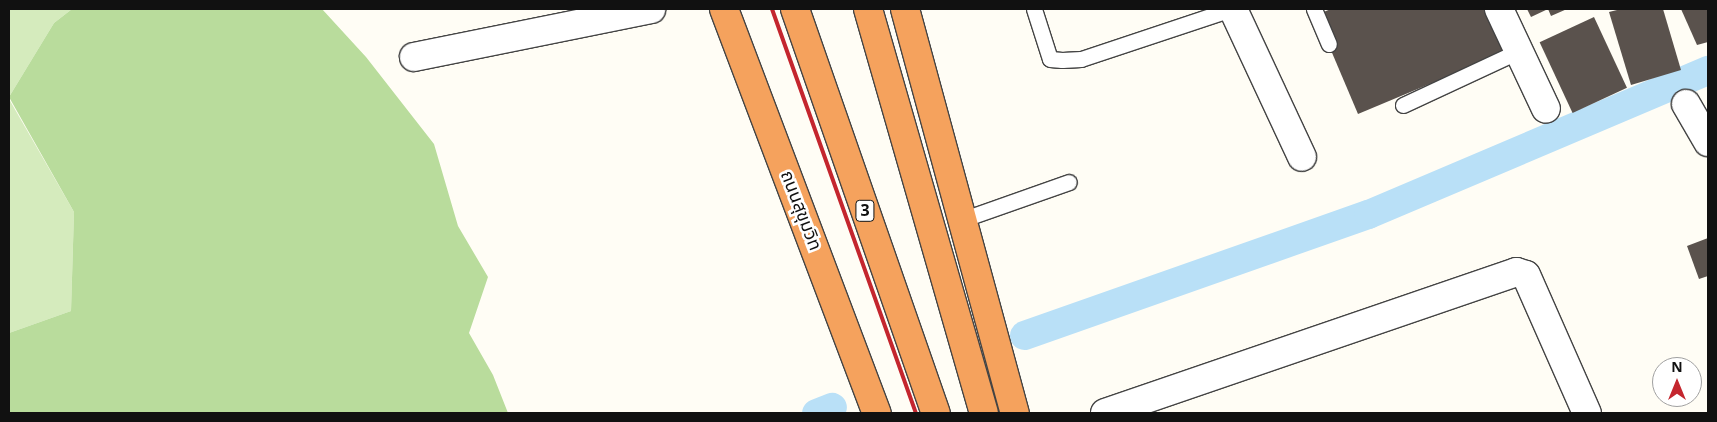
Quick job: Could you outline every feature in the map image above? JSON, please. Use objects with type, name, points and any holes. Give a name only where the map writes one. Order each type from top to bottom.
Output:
[{"type":"highway","name":"ถนนสุขุมวิท","points":[[724,9],[877,413]]},
{"type":"highway","name":"3","points":[[794,9],[936,413]]},
{"type":"highway","points":[[868,9],[984,413]]},
{"type":"highway","points":[[905,9],[964,219],[1015,413]]},
{"type":"street","points":[[414,58],[651,9]]},
{"type":"street","points":[[1232,9],[1302,157]]},
{"type":"street","points":[[1498,9],[1546,108]]},
{"type":"street","points":[[1686,104],[1708,142]]},
{"type":"street","points":[[1105,413],[1520,272],[1526,275],[1587,413]]},
{"type":"lane","points":[[1034,9],[1050,59],[1062,60],[1081,59],[1232,9]]},
{"type":"lane","points":[[1314,9],[1329,44]]},
{"type":"lane","points":[[1404,105],[1519,52]]},
{"type":"lane","points":[[964,219],[1068,182]]},
{"type":"green space","points":[[9,9],[72,9],[54,23],[9,97]]},
{"type":"green space","points":[[72,9],[322,9],[366,57],[434,144],[458,226],[488,277],[469,333],[493,375],[508,413],[9,413],[9,333],[71,311],[74,212],[9,97],[54,23]]},
{"type":"green space","points":[[9,99],[74,212],[71,311],[9,333]]},
{"type":"building","points":[[1331,9],[1488,9],[1506,52],[1358,114],[1316,15]]},
{"type":"building","points":[[1527,9],[1548,9],[1531,17]]},
{"type":"building","points":[[1548,9],[1567,9],[1551,16]]},
{"type":"building","points":[[1621,9],[1663,9],[1681,70],[1631,85],[1609,12]]},
{"type":"building","points":[[1681,9],[1708,9],[1708,42],[1697,45]]},
{"type":"building","points":[[1594,17],[1627,88],[1573,113],[1540,42]]},
{"type":"building","points":[[1708,238],[1708,276],[1699,279],[1687,246]]},
{"type":"waterway","points":[[1024,335],[1368,214],[1708,70]]},
{"type":"waterway","points":[[816,413],[832,407]]},
{"type":"railway","points":[[772,9],[916,413]]}]
